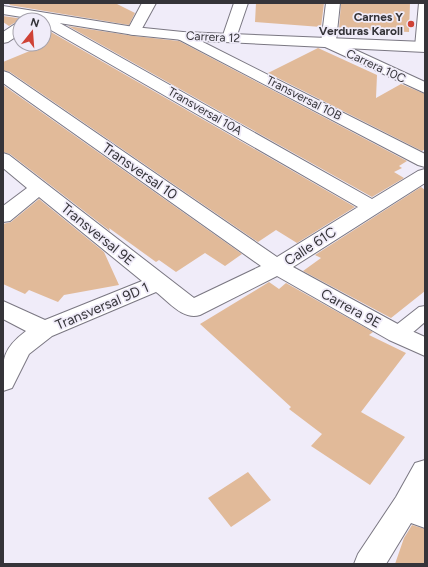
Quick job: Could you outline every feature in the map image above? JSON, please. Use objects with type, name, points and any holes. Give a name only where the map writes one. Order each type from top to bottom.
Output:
[{"type":"street","points":[[134,31],[149,3]]},
{"type":"street","points":[[229,38],[241,3]]},
{"type":"street","points":[[328,43],[333,3]]},
{"type":"street","points":[[424,47],[425,4]]},
{"type":"street","name":"Carrera 12","points":[[3,10],[27,12]]},
{"type":"street","name":"Carrera 12","points":[[52,15],[134,31],[183,36],[424,47]]},
{"type":"street","name":"Transversal 10A","points":[[52,21],[372,207]]},
{"type":"street","points":[[3,39],[12,33]]},
{"type":"street","name":"Transversal 10B","points":[[183,36],[425,161]]},
{"type":"street","name":"Carrera 10C","points":[[328,43],[425,88]]},
{"type":"street","name":"Transversal 10","points":[[3,76],[277,267]]},
{"type":"street","name":"Transversal 9E","points":[[3,159],[40,186],[192,309]]},
{"type":"street","name":"Calle 61C","points":[[192,309],[277,267],[425,175]]},
{"type":"street","points":[[3,216],[40,186]]},
{"type":"street","name":"Carrera 9E","points":[[277,267],[397,334],[425,347]]},
{"type":"street","name":"Transversal 9D 1","points":[[3,309],[44,330],[158,283]]},
{"type":"street","points":[[3,381],[11,350],[44,330]]},
{"type":"street","points":[[369,564],[416,511],[425,472]]},
{"type":"lane","points":[[397,334],[425,312]]},
{"type":"building","points":[[11,3],[115,3],[135,13],[129,25],[9,5]]},
{"type":"building","points":[[256,3],[324,3],[321,27],[255,22]]},
{"type":"building","points":[[341,3],[410,3],[409,32],[339,29]]},
{"type":"building","points":[[3,16],[12,17],[12,24],[9,26],[3,22]]},
{"type":"building","points":[[68,26],[179,41],[407,161],[399,166],[402,168],[394,172],[404,178],[372,197]]},
{"type":"building","points":[[52,33],[355,207],[297,243],[276,230],[258,242],[10,72],[3,70],[3,62],[27,52],[52,52]]},
{"type":"building","points":[[318,48],[377,75],[376,98],[401,84],[425,94],[425,149],[422,151],[268,73]]},
{"type":"building","points":[[3,85],[242,254],[225,266],[205,253],[176,272],[159,260],[156,262],[109,228],[110,231],[10,154],[3,152]]},
{"type":"building","points":[[421,187],[425,190],[425,291],[391,318],[303,271],[321,258],[315,255]]},
{"type":"building","points":[[39,199],[104,252],[119,285],[64,295],[58,302],[29,290],[25,294],[3,284],[3,224],[11,222]]},
{"type":"building","points":[[269,282],[279,289],[286,283],[373,332],[369,335],[406,353],[361,412],[405,437],[370,485],[311,446],[322,434],[289,409],[291,407],[200,324]]},
{"type":"building","points":[[248,472],[271,500],[231,527],[208,498]]},
{"type":"building","points":[[412,525],[425,529],[425,564],[395,564],[404,538]]},
{"type":"place","name":"Carnes Y Verduras Karoll","points":[[411,24]]}]
